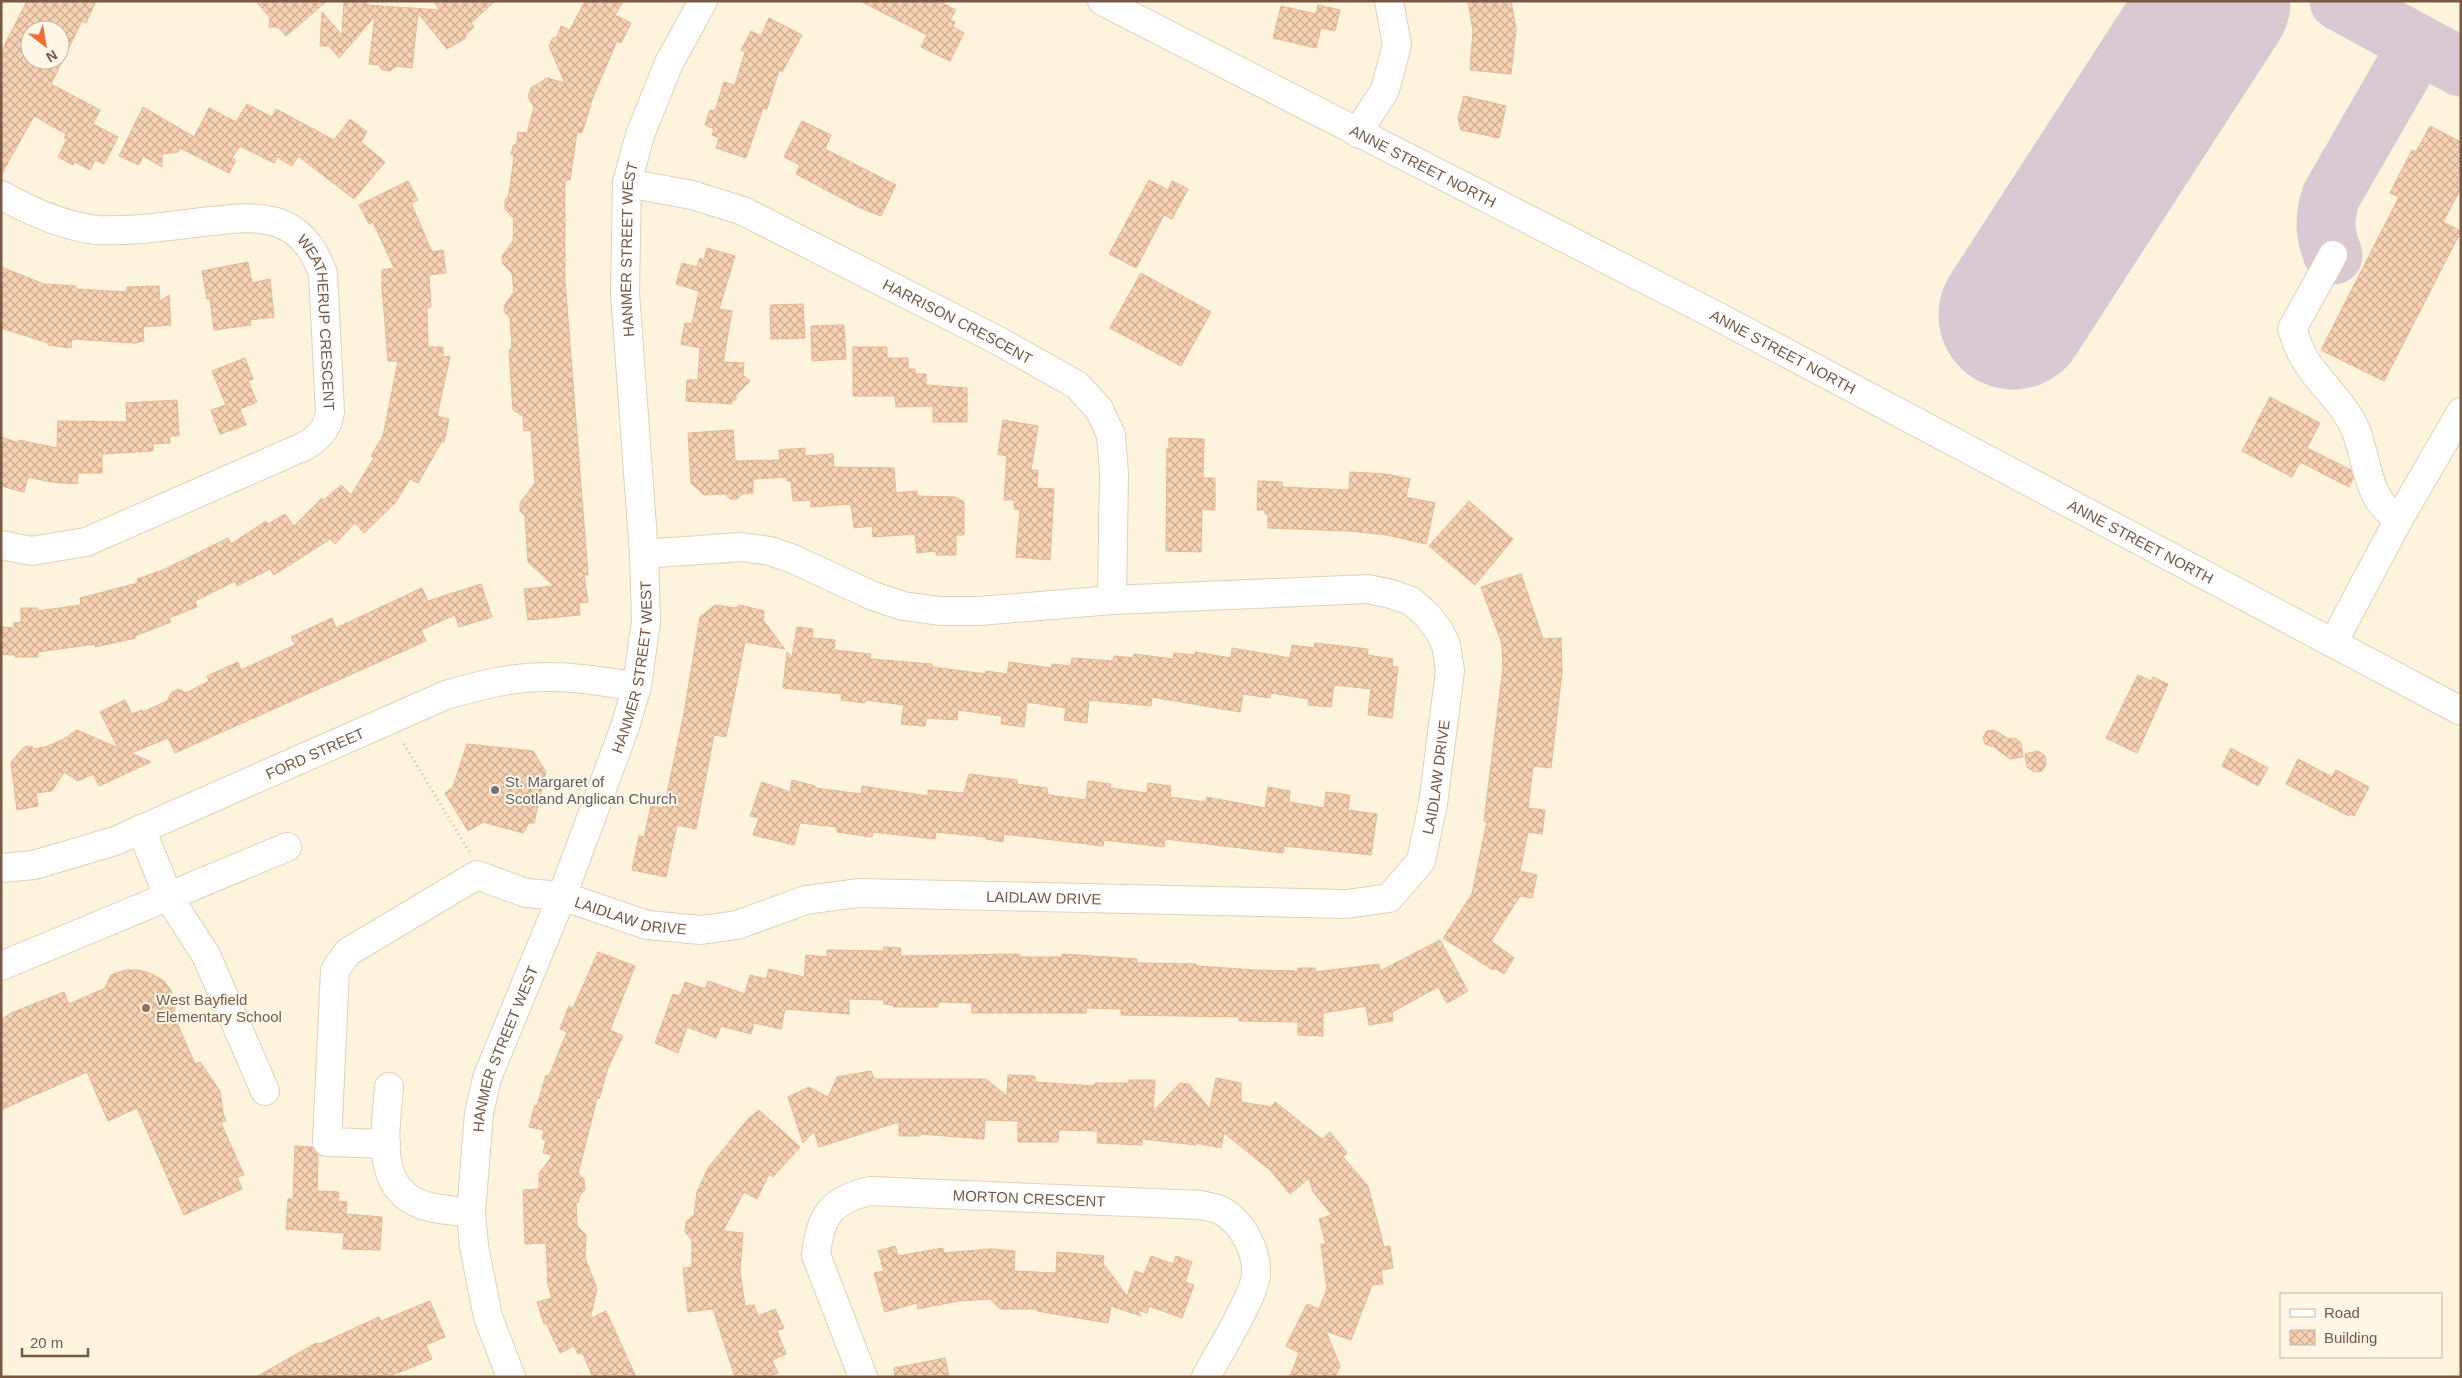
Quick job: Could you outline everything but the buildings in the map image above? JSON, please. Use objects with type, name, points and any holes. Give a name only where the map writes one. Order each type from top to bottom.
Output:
[{"type":"street","name":"HANMER STREET WEST","points":[[511,1377],[488,1317],[474,1246],[472,1213],[479,1113],[487,1078],[562,896],[625,727],[637,686],[646,621],[644,554],[625,293],[627,183],[640,135],[669,63],[703,1]]},
{"type":"street","name":"ANNE STREET NORTH","points":[[1102,1],[1713,314],[2461,711]]},
{"type":"street","points":[[1357,133],[1385,90],[1397,45],[1389,1]]},
{"type":"street","name":"HARRISON CRESCENT","points":[[627,183],[692,195],[743,211],[995,339],[1077,385],[1099,409],[1111,434],[1114,474],[1112,600]]},
{"type":"street","name":"WEATHERUP CRESCENT","points":[[1,195],[65,223],[97,230],[136,229],[245,218],[274,221],[294,231],[316,254],[323,273],[330,412],[327,426],[323,432],[318,438],[305,446],[86,542],[31,551],[1,545]]},
{"type":"street","points":[[2333,255],[2292,329],[2308,364],[2341,405],[2352,423],[2360,440],[2370,483],[2383,508],[2399,519]]},
{"type":"street","points":[[2333,643],[2399,519],[2461,412]]},
{"type":"street","name":"LAIDLAW DRIVE","points":[[386,1144],[327,1142],[335,970],[348,952],[477,875],[526,893],[562,896],[647,925],[701,930],[738,925],[806,900],[858,893],[1347,904],[1389,898],[1421,861],[1434,804],[1450,671],[1446,645],[1434,623],[1410,601],[1391,594],[1368,589],[1112,600],[979,611],[940,611],[903,606],[873,596],[793,559],[770,551],[740,547],[644,554]]},
{"type":"street","name":"FORD STREET","points":[[1,868],[34,865],[115,841],[446,695],[475,686],[510,680],[552,677],[637,686]]},
{"type":"street","points":[[141,829],[169,898],[206,954],[265,1091]]},
{"type":"street","points":[[1,966],[169,898],[287,847]]},
{"type":"street","points":[[389,1087],[386,1144],[390,1177],[402,1192],[428,1207],[472,1213]]},
{"type":"street","name":"MORTON CRESCENT","points":[[863,1377],[816,1255],[818,1234],[824,1218],[836,1204],[854,1195],[870,1192],[1202,1205],[1220,1210],[1236,1223],[1246,1236],[1253,1253],[1256,1274],[1250,1294],[1206,1377]]},
{"type":"path","points":[[404,744],[470,854]]},
{"type":"taxiway","points":[[2339,1],[2461,67]]},
{"type":"taxiway","points":[[2333,255],[2326,226],[2331,196],[2418,45]]},
{"type":"runway","points":[[2013,315],[2216,1]]},
{"type":"place","name":"St. Margaret of Scotland Anglican Church","points":[[495,790]]},
{"type":"place","name":"West Bayfield Elementary School","points":[[146,1008]]}]
